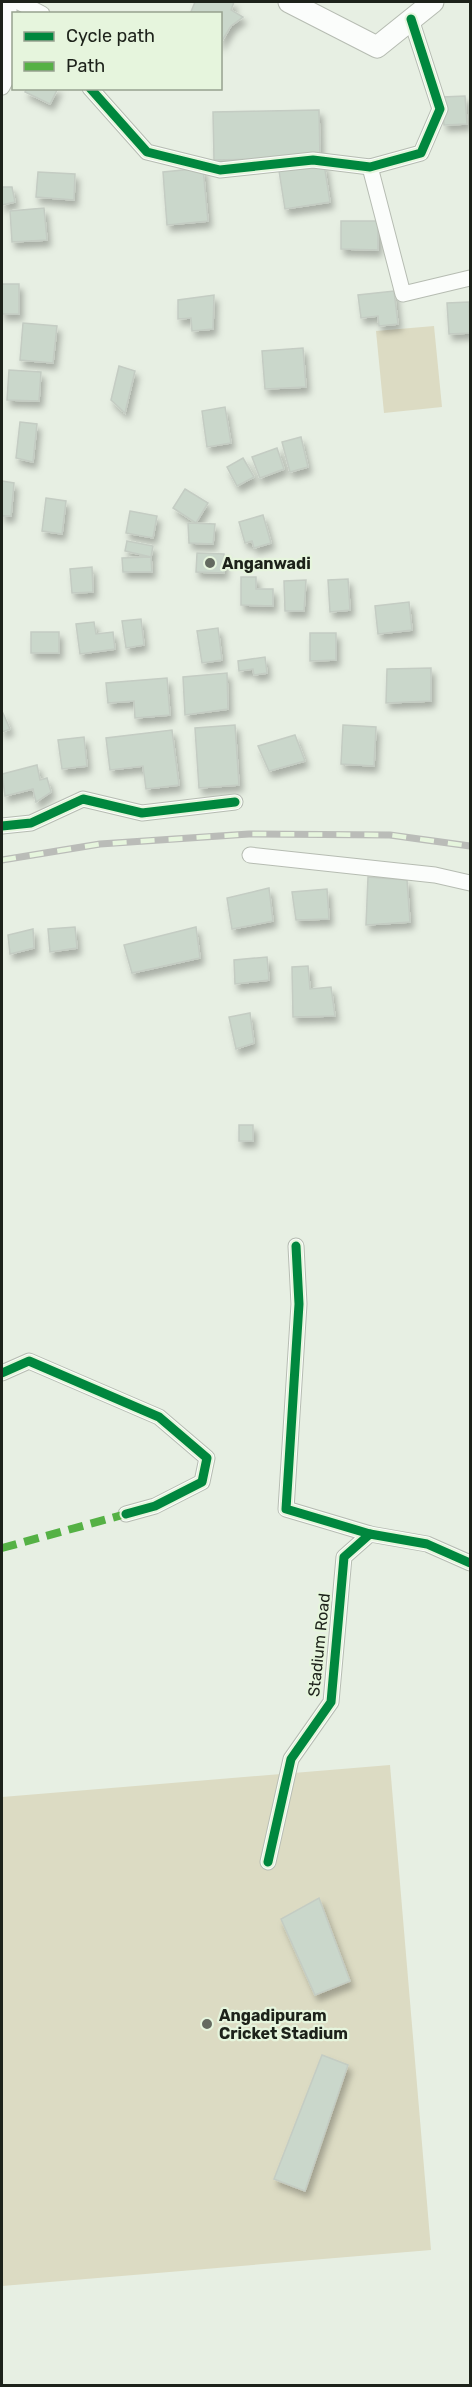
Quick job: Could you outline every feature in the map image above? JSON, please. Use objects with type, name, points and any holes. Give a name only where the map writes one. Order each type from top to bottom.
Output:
[{"type":"street","points":[[2,87],[9,74],[9,2]]},
{"type":"street","points":[[18,2],[38,12]]},
{"type":"street","points":[[289,2],[377,46],[433,2]]},
{"type":"street","points":[[92,90],[147,152],[220,171],[313,160],[370,167],[421,153],[440,109],[411,19]]},
{"type":"street","points":[[370,167],[403,294],[471,278]]},
{"type":"street","points":[[2,826],[31,823],[83,799],[142,813],[235,802]]},
{"type":"street","points":[[250,855],[435,875],[471,883]]},
{"type":"street","points":[[296,1246],[299,1304],[286,1509],[370,1534],[427,1544],[471,1563]]},
{"type":"street","points":[[2,1373],[29,1361],[159,1418],[207,1458],[202,1482],[155,1506],[126,1514]]},
{"type":"street","name":"Stadium Road","points":[[268,1862],[291,1759],[331,1702],[344,1557],[370,1534]]},
{"type":"green space","points":[[434,326],[442,407],[384,413],[376,331]]},
{"type":"green space","name":"Angadipuram Cricket Stadium","points":[[390,1765],[431,2250],[2,2286],[2,1797]]},
{"type":"building","points":[[195,2],[234,2],[231,10],[243,17],[231,26],[222,41],[222,12],[191,12]]},
{"type":"building","points":[[26,90],[57,90],[50,104],[25,92]]},
{"type":"building","points":[[465,96],[467,124],[444,125],[442,97]]},
{"type":"building","points":[[319,110],[320,158],[214,160],[213,112]]},
{"type":"building","points":[[324,164],[330,202],[285,209],[279,171]]},
{"type":"building","points":[[203,168],[208,221],[167,225],[163,172]]},
{"type":"building","points":[[38,172],[75,174],[74,200],[36,197]]},
{"type":"building","points":[[2,187],[12,187],[15,202],[2,205]]},
{"type":"building","points":[[44,208],[47,240],[12,242],[10,211]]},
{"type":"building","points":[[341,221],[378,221],[378,250],[341,249]]},
{"type":"building","points":[[2,284],[19,284],[19,314],[2,314]]},
{"type":"building","points":[[394,291],[398,324],[379,326],[378,316],[361,318],[358,295]]},
{"type":"building","points":[[214,295],[213,329],[192,331],[191,318],[178,319],[178,300]]},
{"type":"building","points":[[469,302],[470,333],[449,334],[447,303]]},
{"type":"building","points":[[23,323],[57,326],[53,363],[20,360]]},
{"type":"building","points":[[303,348],[306,387],[265,389],[262,351]]},
{"type":"building","points":[[119,366],[135,371],[125,413],[111,400]]},
{"type":"building","points":[[9,370],[41,372],[39,401],[7,400]]},
{"type":"building","points":[[225,407],[231,443],[207,447],[202,411]]},
{"type":"building","points":[[20,422],[37,424],[33,462],[16,458]]},
{"type":"building","points":[[301,437],[308,467],[290,472],[282,442]]},
{"type":"building","points":[[277,448],[284,469],[260,478],[252,457]]},
{"type":"building","points":[[243,458],[254,477],[237,486],[227,467]]},
{"type":"building","points":[[2,481],[14,483],[11,516],[2,516]]},
{"type":"building","points":[[185,489],[208,503],[196,523],[173,508]]},
{"type":"building","points":[[46,498],[66,501],[62,534],[42,531]]},
{"type":"building","points":[[130,511],[157,516],[153,538],[126,533]]},
{"type":"building","points":[[263,515],[271,543],[254,548],[252,541],[245,543],[239,522]]},
{"type":"building","points":[[188,523],[215,524],[213,544],[189,543]]},
{"type":"building","points":[[127,541],[153,546],[151,557],[125,551]]},
{"type":"building","name":"Anganwadi","points":[[197,553],[224,554],[224,573],[196,572]]},
{"type":"building","points":[[151,557],[152,572],[123,572],[122,558]]},
{"type":"building","points":[[92,567],[93,592],[72,593],[70,569]]},
{"type":"building","points":[[241,577],[256,577],[256,589],[273,589],[273,606],[241,605]]},
{"type":"building","points":[[348,579],[350,610],[330,612],[328,580]]},
{"type":"building","points":[[306,580],[304,611],[285,611],[284,581]]},
{"type":"building","points":[[409,602],[412,630],[378,634],[375,606]]},
{"type":"building","points":[[141,619],[144,645],[126,648],[122,621]]},
{"type":"building","points":[[94,622],[96,634],[113,632],[115,649],[80,654],[76,624]]},
{"type":"building","points":[[218,628],[222,660],[202,663],[197,631]]},
{"type":"building","points":[[31,632],[59,632],[59,653],[31,653]]},
{"type":"building","points":[[310,633],[336,633],[336,660],[310,661]]},
{"type":"building","points":[[265,657],[267,673],[254,675],[253,669],[239,671],[238,661]]},
{"type":"building","points":[[431,668],[431,701],[386,703],[387,669]]},
{"type":"building","points":[[227,673],[228,709],[185,715],[183,677]]},
{"type":"building","points":[[167,678],[170,715],[135,718],[134,701],[108,703],[106,683]]},
{"type":"building","points":[[2,711],[10,729],[2,732]]},
{"type":"building","points":[[235,725],[239,785],[199,788],[195,728]]},
{"type":"building","points":[[343,725],[376,727],[374,766],[341,764]]},
{"type":"building","points":[[172,730],[179,785],[146,789],[143,766],[110,770],[106,738]]},
{"type":"building","points":[[295,735],[305,761],[269,771],[258,746]]},
{"type":"building","points":[[84,737],[87,766],[62,769],[58,740]]},
{"type":"building","points":[[37,765],[40,780],[47,778],[51,792],[36,802],[33,789],[5,796],[2,774]]},
{"type":"building","points":[[368,877],[407,880],[410,922],[366,925]]},
{"type":"building","points":[[269,888],[273,921],[232,929],[227,898]]},
{"type":"building","points":[[327,889],[329,919],[296,920],[292,892]]},
{"type":"building","points":[[75,927],[77,948],[50,952],[48,929]]},
{"type":"building","points":[[196,927],[200,958],[132,973],[124,945]]},
{"type":"building","points":[[33,929],[34,948],[10,954],[8,935]]},
{"type":"building","points":[[267,957],[269,980],[235,984],[234,960]]},
{"type":"building","points":[[308,966],[310,989],[331,987],[335,1016],[293,1017],[292,967]]},
{"type":"building","points":[[250,1013],[254,1043],[236,1049],[229,1017]]},
{"type":"building","points":[[239,1125],[253,1125],[253,1141],[239,1141]]},
{"type":"building","points":[[319,1898],[350,1981],[315,1995],[281,1919]]},
{"type":"building","points":[[322,2055],[348,2065],[305,2191],[274,2179]]},
{"type":"railway","points":[[2,860],[100,844],[249,834],[390,835],[470,846]]},
{"type":"marked path","points":[[2,1548],[126,1514]]},
{"type":"cycle path","points":[[92,90],[147,152],[220,170],[313,160],[370,167],[421,153],[440,109],[411,19]]},
{"type":"cycle path","points":[[2,826],[31,823],[83,799],[142,813],[235,802]]},
{"type":"cycle path","points":[[296,1246],[299,1304],[286,1509],[370,1534]]},
{"type":"cycle path","points":[[2,1373],[29,1361],[159,1417],[207,1458],[202,1482],[155,1506],[126,1514]]},
{"type":"cycle path","points":[[268,1862],[291,1759],[331,1702],[344,1557],[370,1534],[427,1544],[470,1563]]},
{"type":"place","name":"Anganwadi","points":[[210,563]]},
{"type":"place","name":"Angadipuram Cricket Stadium","points":[[207,2024]]}]
